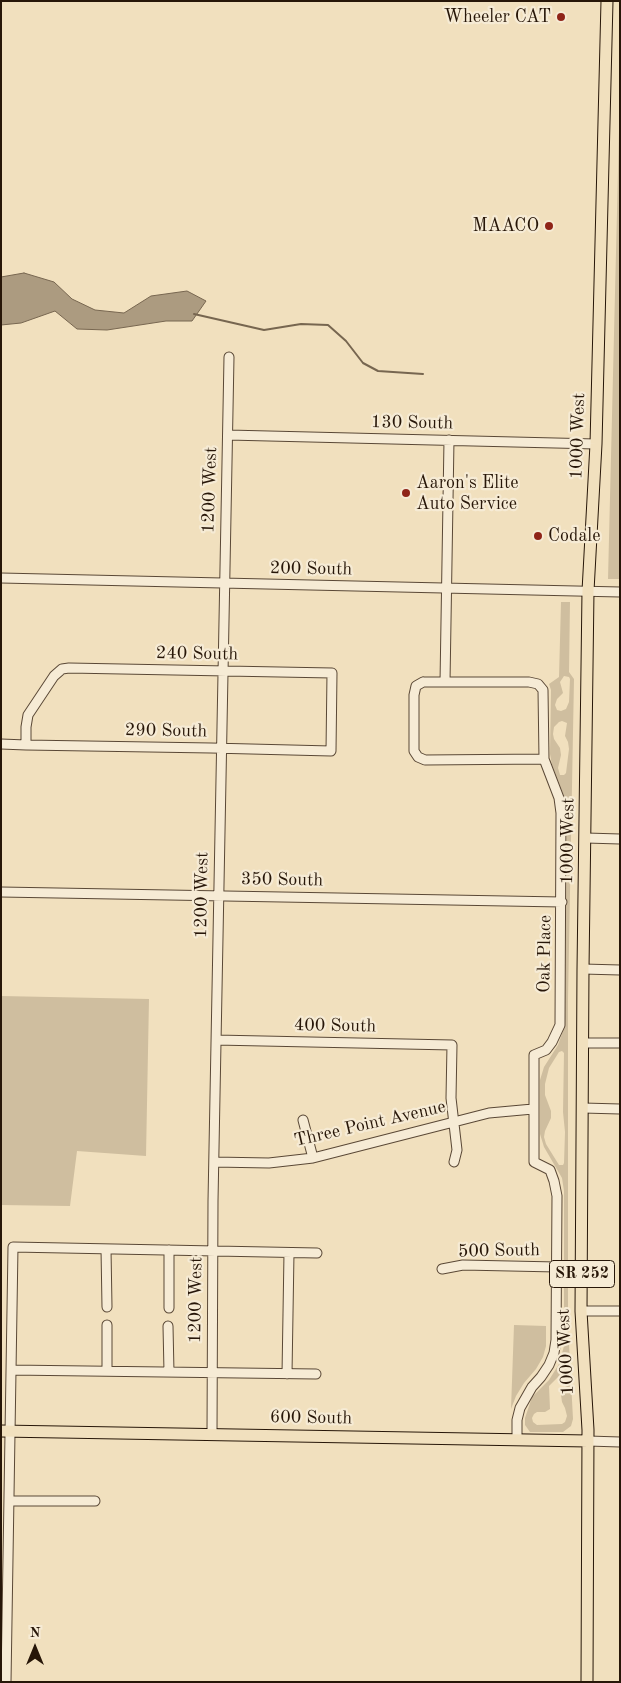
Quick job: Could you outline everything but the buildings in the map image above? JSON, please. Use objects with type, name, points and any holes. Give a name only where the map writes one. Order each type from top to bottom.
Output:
[{"type":"main road","name":"1000 West","points":[[587,1682],[588,1441],[581,1311],[582,968],[586,838],[588,591],[596,444],[607,1]]},
{"type":"main road","name":"600 South","points":[[6,1431],[588,1441]]},
{"type":"street","name":"1200 West","points":[[212,1434],[212,1251],[229,357]]},
{"type":"street","name":"130 South","points":[[228,435],[596,444]]},
{"type":"street","points":[[444,682],[449,440]]},
{"type":"street","name":"200 South","points":[[1,578],[620,592]]},
{"type":"street","name":"240 South","points":[[26,745],[28,716],[54,676],[62,669],[222,670],[332,673],[331,751]]},
{"type":"street","name":"Oak Place","points":[[533,1109],[534,1055],[546,1050],[560,1025],[561,813],[558,798],[544,759],[543,690],[538,684],[529,682],[423,682],[416,686],[414,695],[414,750],[418,757],[425,760],[544,759]]},
{"type":"street","name":"290 South","points":[[1,744],[331,751]]},
{"type":"street","points":[[586,838],[620,839]]},
{"type":"street","name":"350 South","points":[[1,892],[562,902]]},
{"type":"street","points":[[582,968],[620,970]]},
{"type":"street","name":"400 South","points":[[216,1040],[452,1045],[451,1098],[455,1121]]},
{"type":"street","points":[[583,1043],[620,1043]]},
{"type":"street","points":[[583,1108],[620,1109]]},
{"type":"street","points":[[517,1439],[517,1420],[520,1408],[532,1387],[549,1366],[556,1340],[557,1196],[550,1170],[534,1162],[533,1109]]},
{"type":"street","name":"Three Point Avenue","points":[[214,1162],[269,1163],[313,1158],[488,1113],[533,1109]]},
{"type":"street","points":[[303,1120],[313,1158]]},
{"type":"street","points":[[454,1162],[457,1150],[455,1121]]},
{"type":"street","points":[[6,1682],[4,1638],[10,1501],[6,1431],[11,1370],[13,1248],[317,1253]]},
{"type":"street","points":[[106,1249],[107,1307]]},
{"type":"street","points":[[169,1250],[169,1308]]},
{"type":"street","points":[[287,1374],[289,1253]]},
{"type":"street","name":"500 South","points":[[442,1269],[463,1264],[557,1267]]},
{"type":"street","points":[[581,1311],[620,1311]]},
{"type":"street","points":[[107,1325],[107,1372]]},
{"type":"street","points":[[168,1326],[169,1372]]},
{"type":"street","points":[[11,1370],[316,1374]]},
{"type":"street","name":"600 South","points":[[588,1441],[620,1442]]},
{"type":"street","points":[[10,1501],[95,1501]]},
{"type":"shaded area","points":[[620,89],[620,579],[608,579]]},
{"type":"shaded area","points":[[24,273],[54,282],[72,299],[95,310],[124,313],[151,296],[187,291],[206,301],[192,321],[166,321],[107,330],[77,329],[55,311],[21,323],[1,325],[1,277]]},
{"type":"shaded area","points":[[561,602],[570,602],[569,672],[574,679],[568,999],[568,1325],[573,1419],[571,1426],[563,1432],[530,1432],[525,1425],[525,1418],[532,1397],[549,1380],[559,1364],[564,1346],[564,1191],[562,1178],[544,1147],[540,1134],[540,1080],[544,1067],[558,1045],[565,1017],[567,810],[566,801],[552,765],[550,754],[551,690],[549,684],[559,677]],"holes":[[[564,676],[570,679],[569,702],[566,709],[561,711],[557,710],[555,705],[557,699],[563,693],[560,682]],[[559,722],[567,723],[565,736],[569,749],[566,773],[564,775],[560,775],[558,768],[561,755],[560,748],[553,734],[554,727]],[[562,1051],[564,1053],[563,1112],[565,1132],[563,1165],[559,1165],[546,1144],[544,1137],[551,1118],[551,1111],[545,1095],[545,1084],[549,1068],[559,1052]],[[560,1375],[564,1375],[567,1378],[567,1384],[561,1395],[567,1416],[562,1424],[537,1425],[533,1422],[534,1414],[550,1409],[549,1386]]]},
{"type":"shaded area","points":[[1,996],[149,999],[146,1156],[77,1151],[70,1206],[1,1205]]},
{"type":"shaded area","points":[[514,1325],[546,1326],[546,1346],[543,1357],[516,1396],[511,1409]]},
{"type":"waterway","points":[[194,314],[264,330],[301,324],[328,325],[346,341],[363,363],[378,371],[423,374]]},
{"type":"place","name":"Wheeler CAT","points":[[561,17]]},
{"type":"place","name":"MAACO","points":[[549,226]]},
{"type":"place","name":"Aaron's Elite Auto Service","points":[[406,493]]},
{"type":"place","name":"Codale","points":[[538,536]]}]
